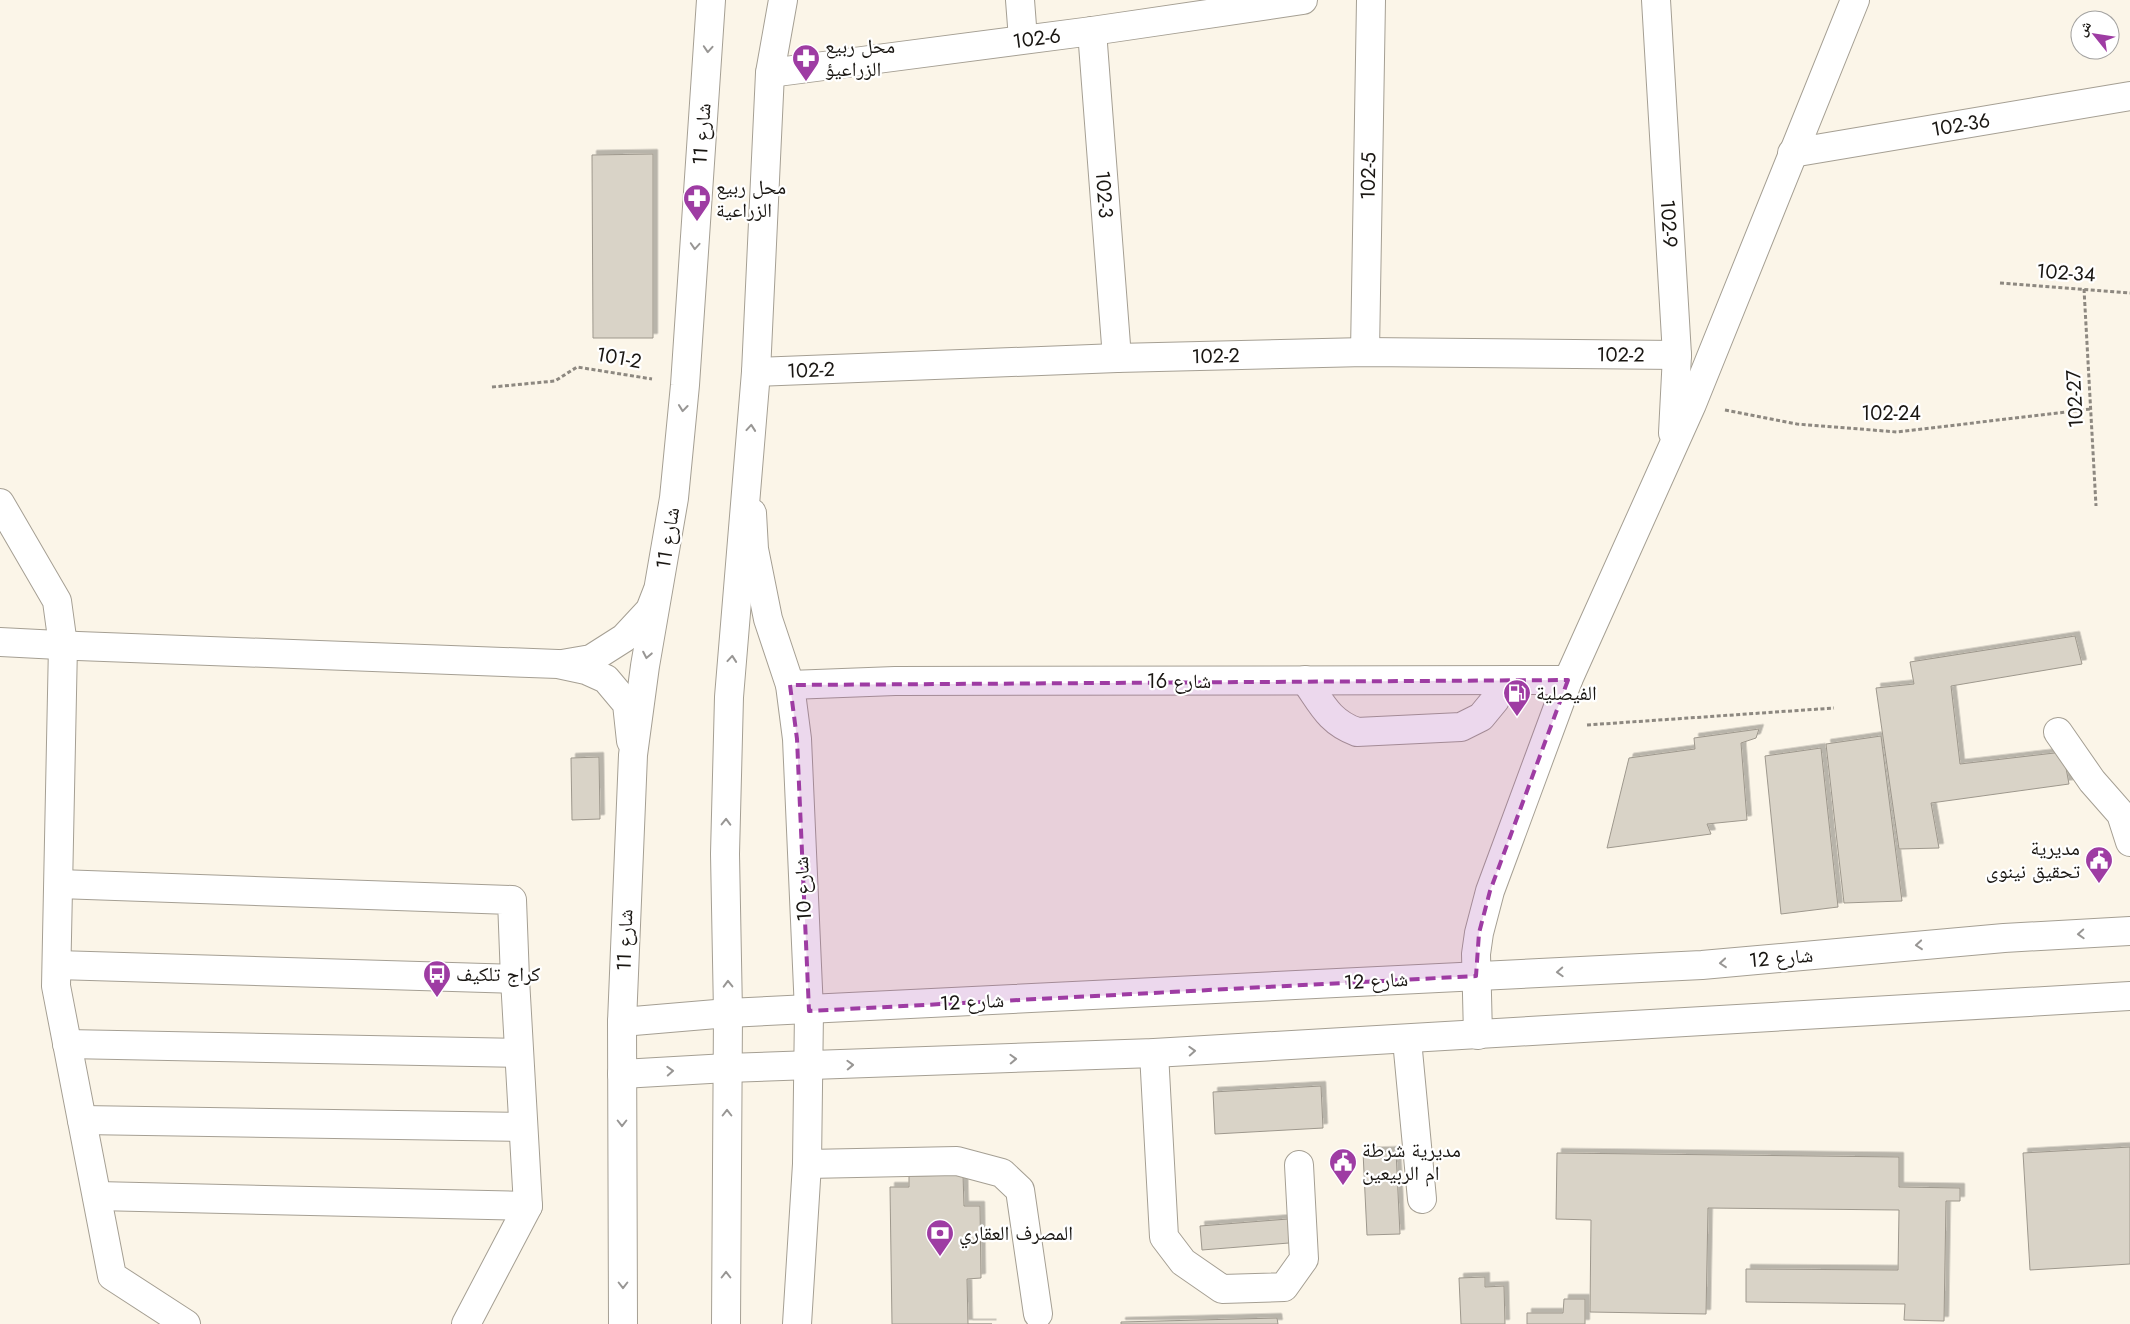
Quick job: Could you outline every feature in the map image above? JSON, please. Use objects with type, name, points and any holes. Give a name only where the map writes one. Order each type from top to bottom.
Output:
[{"type":"street","name":"شارع 11","points":[[623,1324],[622,1022],[633,755],[645,666],[661,583],[674,498],[685,385],[711,0]]},
{"type":"street","points":[[726,1324],[728,1014],[726,854],[729,697],[756,372],[770,73],[783,0]]},
{"type":"street","points":[[1020,0],[1023,39]]},
{"type":"street","name":"102-6","points":[[770,73],[1092,31],[1303,0]]},
{"type":"street","name":"102-5","points":[[1366,352],[1372,0]]},
{"type":"street","name":"102-9","points":[[1656,0],[1677,355],[1672,448]]},
{"type":"street","points":[[1478,1035],[1476,976],[1478,933],[1483,912],[1568,680],[1692,404],[1854,0]]},
{"type":"street","name":"102-3","points":[[1092,31],[1117,358]]},
{"type":"street","name":"102-36","points":[[1792,153],[2130,96]]},
{"type":"street","name":"102-2","points":[[756,372],[1117,358],[1366,352],[1677,355]]},
{"type":"street","name":"شارع 10","points":[[748,460],[756,558],[768,620],[790,685],[796,739],[809,1010],[807,1164],[797,1324]]},
{"type":"street","points":[[0,504],[57,601],[63,645],[56,986],[112,1276],[186,1324]]},
{"type":"street","points":[[558,664],[591,659],[624,638],[650,610],[661,583]]},
{"type":"street","points":[[0,642],[558,664],[586,670],[606,679],[627,704],[633,755]]},
{"type":"street","points":[[1305,680],[1332,719],[1344,727],[1357,732],[1461,727],[1481,717],[1495,700],[1503,680]]},
{"type":"street","name":"شارع 16","points":[[790,685],[895,681],[1568,680]]},
{"type":"street","points":[[2058,732],[2092,781],[2121,814],[2130,842]]},
{"type":"street","points":[[59,884],[512,900],[528,1206],[466,1324]]},
{"type":"street","name":"شارع 12","points":[[622,1022],[728,1014],[1702,965],[2004,938],[2130,931]]},
{"type":"street","points":[[56,965],[515,979]]},
{"type":"street","points":[[622,1074],[727,1068],[1154,1053],[1407,1040],[2130,996]]},
{"type":"street","points":[[1407,1040],[1422,1200]]},
{"type":"street","points":[[67,1044],[519,1054]]},
{"type":"street","points":[[1154,1053],[1164,1238],[1183,1262],[1222,1289],[1284,1287],[1304,1259],[1299,1165]]},
{"type":"street","points":[[82,1120],[523,1127]]},
{"type":"street","points":[[807,1164],[957,1161],[1002,1173],[1020,1190],[1038,1314]]},
{"type":"street","points":[[97,1196],[528,1206]]},
{"type":"path","name":"102-34","points":[[2000,283],[2130,293]]},
{"type":"path","name":"102-27","points":[[2084,289],[2096,506]]},
{"type":"path","name":"101-2","points":[[492,387],[555,381],[577,367],[685,385]]},
{"type":"path","name":"102-24","points":[[1692,404],[1797,424],[1897,432],[2091,409]]},
{"type":"path","points":[[1550,728],[1834,708]]},
{"type":"highlighted area","points":[[1568,680],[1490,891],[1479,933],[1476,976],[809,1011],[797,739],[790,685]]},
{"type":"building","points":[[653,154],[653,338],[593,338],[592,155]]},
{"type":"building","points":[[2075,636],[2082,664],[1951,686],[1960,764],[2063,752],[2069,784],[1931,803],[1939,848],[1899,849],[1876,688],[1914,684],[1910,662]]},
{"type":"building","points":[[1759,729],[1756,738],[1741,743],[1747,820],[1707,824],[1711,834],[1607,848],[1629,758],[1695,749],[1694,738]]},
{"type":"building","points":[[1881,736],[1902,901],[1844,903],[1826,744]]},
{"type":"building","points":[[1821,748],[1838,907],[1781,914],[1765,756]]},
{"type":"building","points":[[599,757],[600,819],[572,820],[571,758]]},
{"type":"building","points":[[1321,1086],[1323,1128],[1215,1134],[1213,1092]]},
{"type":"building","points":[[2130,1147],[2130,1264],[2030,1270],[2023,1153]]},
{"type":"building","points":[[1396,1151],[1400,1234],[1367,1235],[1363,1152]]},
{"type":"building","points":[[1557,1153],[1899,1157],[1899,1187],[1960,1188],[1960,1201],[1946,1201],[1944,1321],[1904,1320],[1905,1304],[1746,1302],[1746,1269],[1898,1270],[1899,1210],[1708,1208],[1706,1314],[1590,1312],[1591,1220],[1556,1219]]},
{"type":"building","points":[[963,1175],[964,1206],[980,1206],[981,1278],[967,1279],[968,1324],[892,1324],[890,1187],[909,1187],[909,1176]]},
{"type":"building","points":[[1288,1219],[1289,1243],[1202,1250],[1200,1226]]},
{"type":"building","points":[[1485,1277],[1485,1287],[1504,1286],[1505,1324],[1461,1324],[1459,1278]]},
{"type":"building","points":[[1564,1299],[1585,1299],[1585,1324],[1527,1324],[1527,1313],[1563,1313]]},
{"type":"building","points":[[1277,1318],[1278,1324],[1121,1324],[1121,1322]]},
{"type":"place","name":"محل ربيع الزراعيؤ","points":[[806,82]]},
{"type":"place","name":"محل ربيع الزراعية","points":[[697,222]]},
{"type":"place","name":"الفيصلية","points":[[1517,717]]},
{"type":"place","name":"مديرية تحقيق نينوى","points":[[2099,884]]},
{"type":"place","name":"كراج تلكيف","points":[[437,998]]},
{"type":"place","name":"مديرية شرطة ام الربيعين","points":[[1343,1186]]},
{"type":"place","name":"المصرف العقاري","points":[[940,1257]]}]
